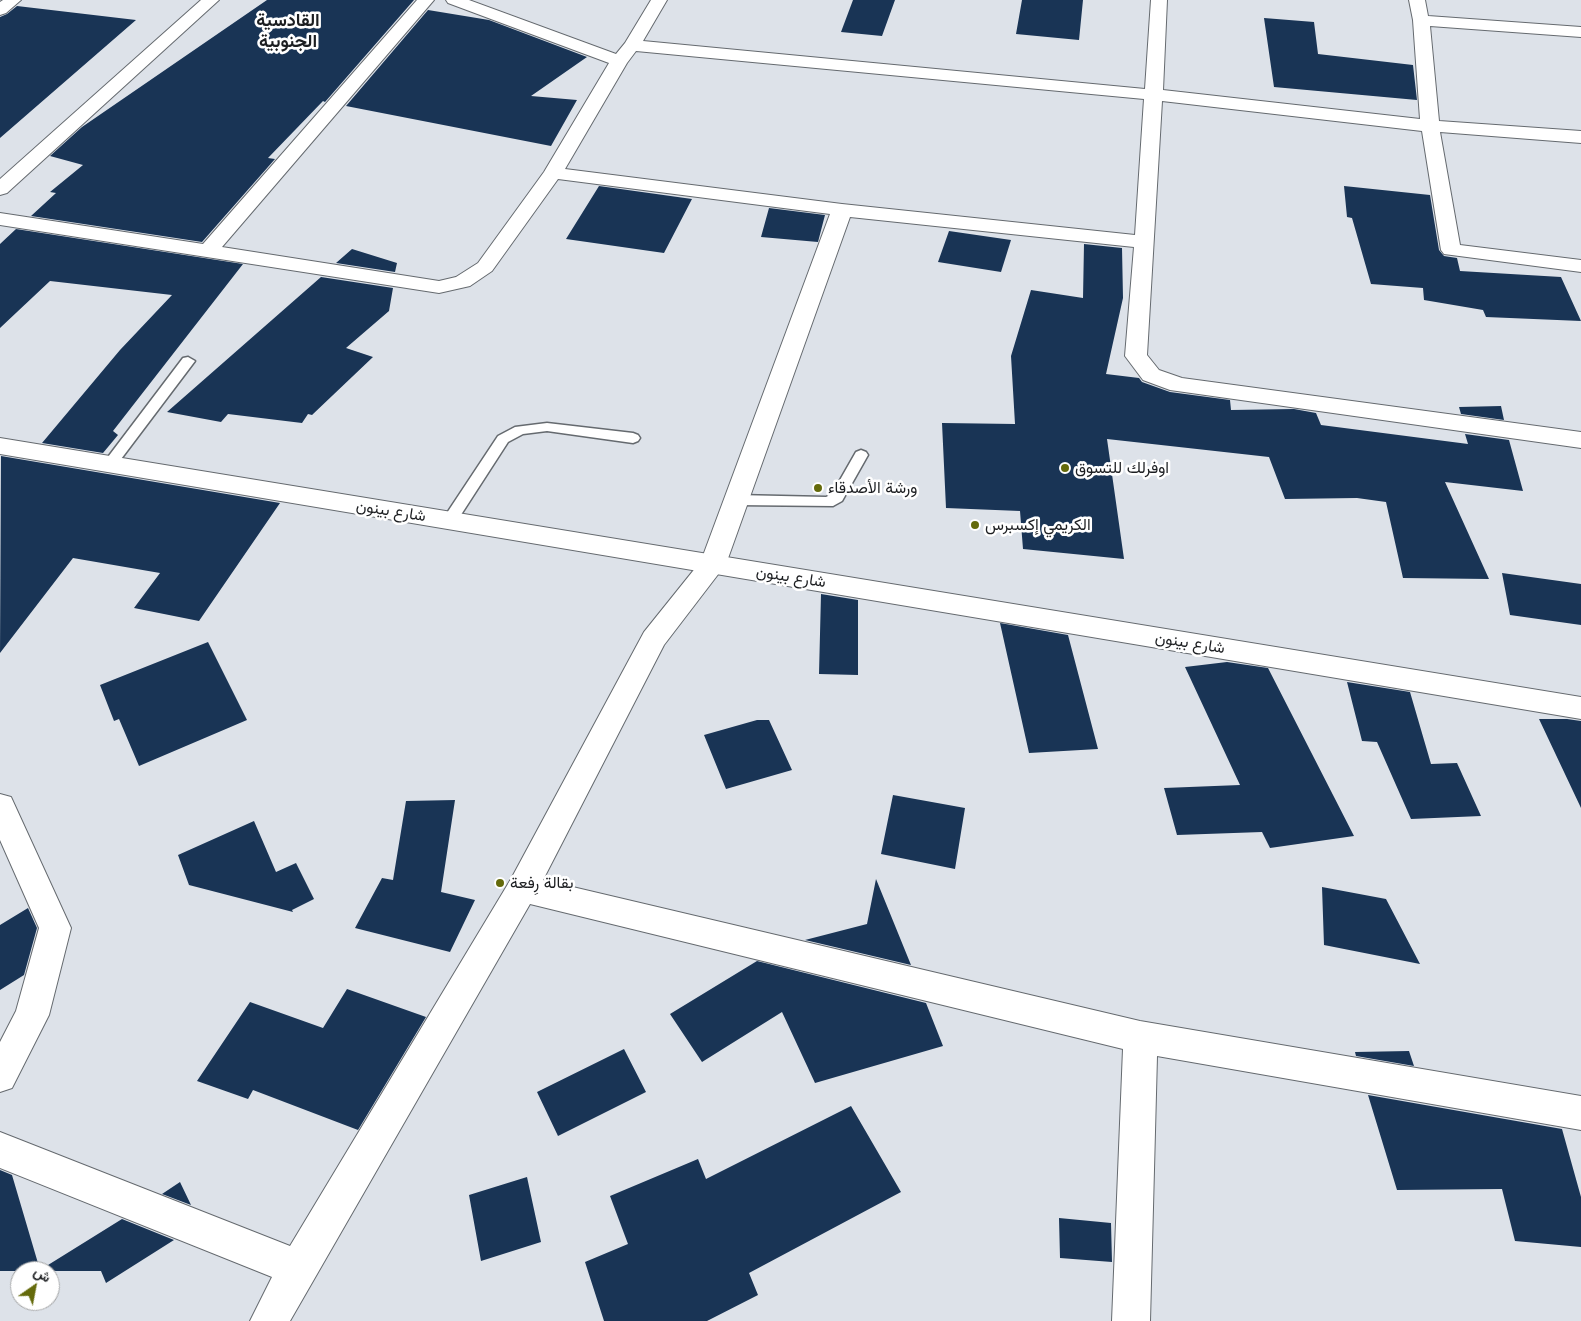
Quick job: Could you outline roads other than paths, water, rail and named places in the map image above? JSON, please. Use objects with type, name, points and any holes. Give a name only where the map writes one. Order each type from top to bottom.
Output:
[{"type":"street","points":[[0,10],[13,0]]},
{"type":"street","points":[[0,189],[211,0]]},
{"type":"street","points":[[207,252],[426,0]]},
{"type":"street","points":[[454,0],[619,61]]},
{"type":"street","points":[[0,219],[439,287],[463,282],[485,267],[552,173],[619,61],[632,45],[659,0]]},
{"type":"street","points":[[1160,0],[1136,356],[1151,375],[1178,385],[1581,440]]},
{"type":"street","points":[[1417,0],[1430,126],[1451,250],[1581,266]]},
{"type":"street","points":[[1420,20],[1581,32]]},
{"type":"street","points":[[632,45],[1155,95],[1430,126],[1581,137]]},
{"type":"street","points":[[552,173],[842,210],[1145,242]]},
{"type":"street","points":[[269,1321],[298,1268],[522,889],[654,639],[713,564],[842,210]]},
{"type":"street","name":"شارع بينون","points":[[0,446],[1581,708]]},
{"type":"street","points":[[0,806],[55,928],[32,1015],[0,1076]]},
{"type":"street","points":[[522,889],[1140,1038],[1581,1113]]},
{"type":"street","points":[[1131,1321],[1140,1038]]},
{"type":"street","points":[[0,1150],[298,1268]]},
{"type":"lane","points":[[110,464],[188,361]]},
{"type":"lane","points":[[450,520],[503,439],[520,430],[547,427],[633,438]]},
{"type":"lane","points":[[736,500],[828,502],[838,496],[861,455]]},
{"type":"place","name":"اوفرلك للتسوق","points":[[1065,468]]},
{"type":"place","name":"ورشة الأصدقاء","points":[[818,488]]},
{"type":"place","name":"الكريمي إكسبرس","points":[[975,525]]},
{"type":"place","name":"بقالة رِفعة","points":[[500,883]]},
{"type":"district","name":"القادسية الجنوبية","points":[[288,31]]}]
